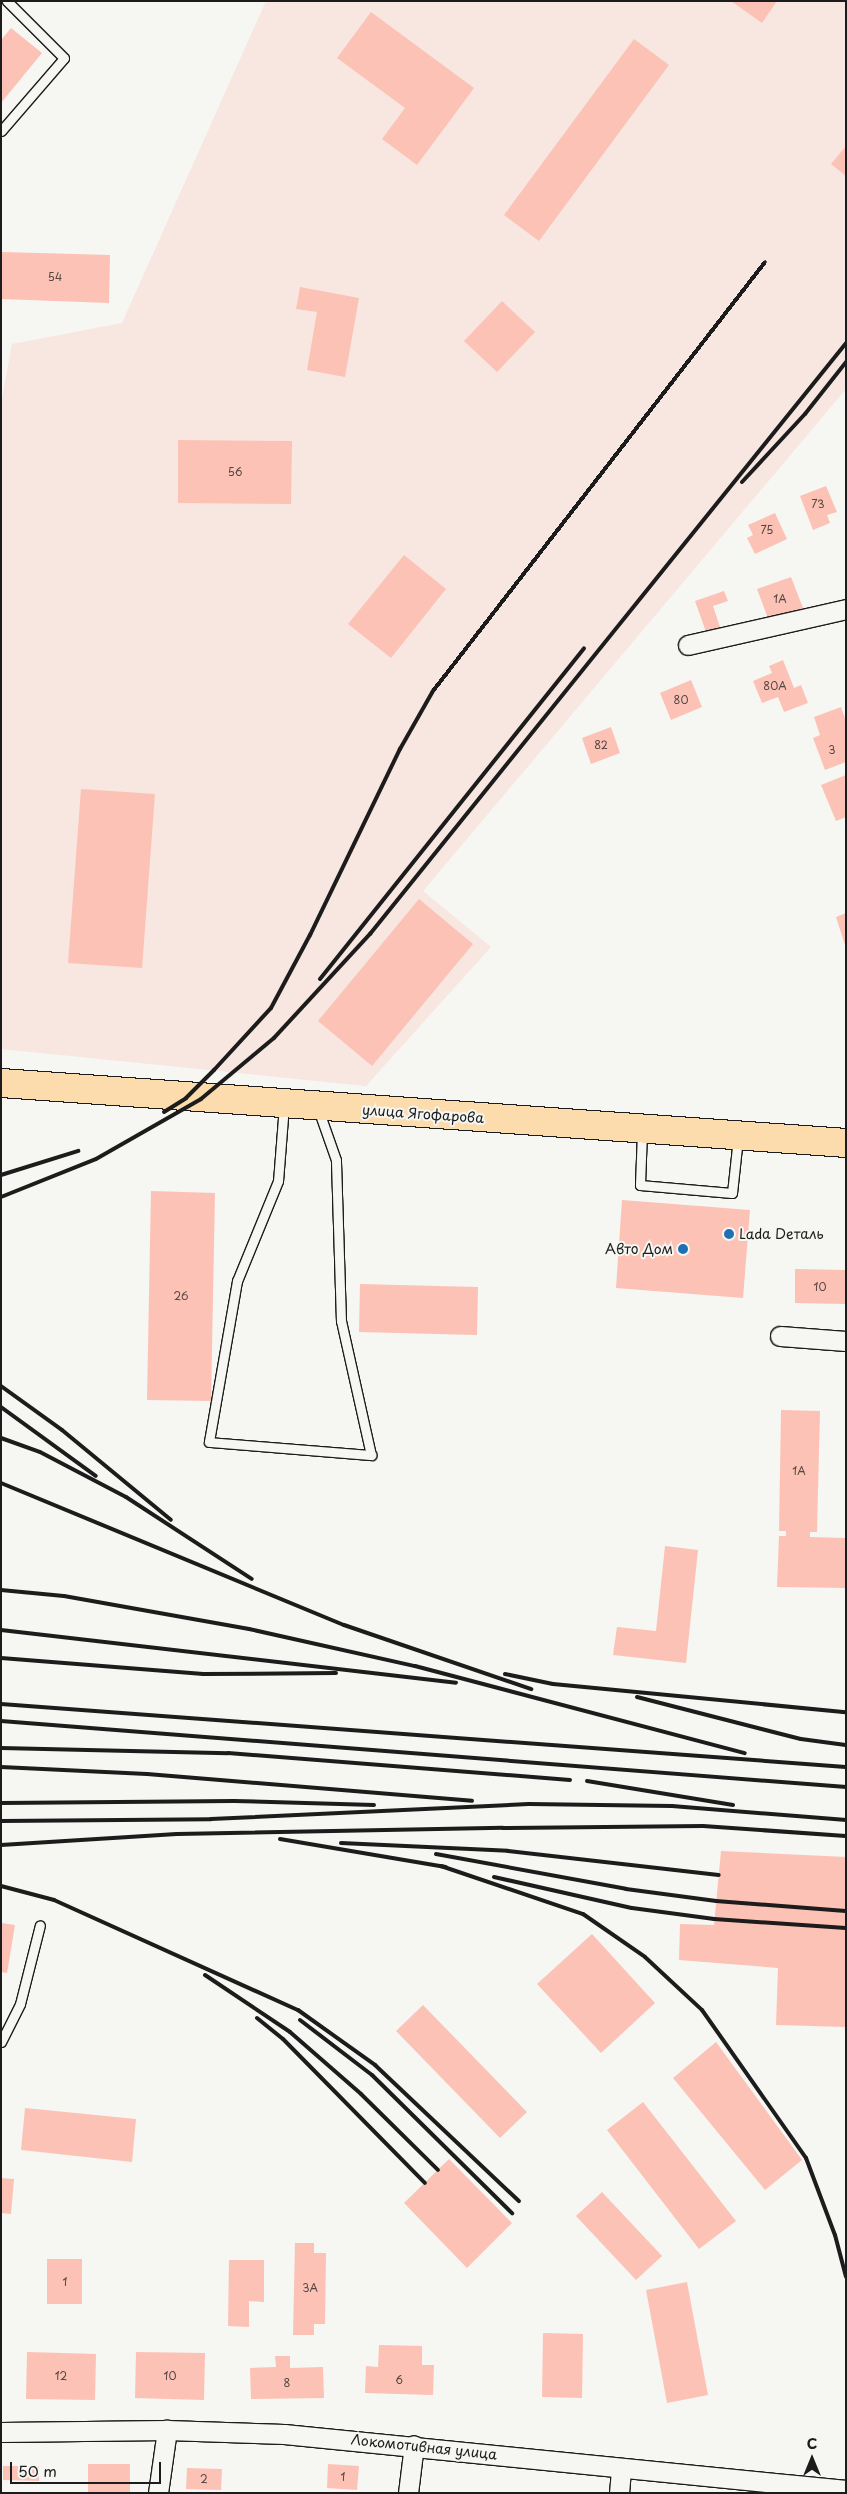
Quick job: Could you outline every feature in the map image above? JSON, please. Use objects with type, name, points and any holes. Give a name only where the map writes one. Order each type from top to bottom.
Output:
[{"type":"main road","name":"улица Ягофарова","points":[[1,1083],[317,1107],[846,1143]]},
{"type":"street","points":[[688,645],[846,608]]},
{"type":"street","points":[[780,1336],[846,1341]]},
{"type":"street","points":[[158,2493],[167,2430]]},
{"type":"street","name":"Локомотивная улица","points":[[1,2432],[167,2430],[284,2434],[414,2445],[621,2469],[846,2490]]},
{"type":"street","points":[[408,2493],[414,2445]]},
{"type":"street","points":[[619,2493],[621,2469]]},
{"type":"lane","points":[[1,130],[64,58],[8,1]]},
{"type":"lane","points":[[284,1104],[278,1181],[237,1281],[209,1442],[371,1455],[341,1321],[336,1160],[317,1107]]},
{"type":"lane","points":[[642,1129],[640,1185],[732,1193],[738,1135]]},
{"type":"lane","points":[[1,2042],[20,2004],[40,1925]]},
{"type":"shaded area","points":[[266,1],[846,1],[846,389],[423,891],[491,947],[366,1086],[1,1049],[1,404],[12,344],[122,323]]},
{"type":"building","points":[[731,1],[777,1],[762,23]]},
{"type":"building","points":[[371,12],[474,88],[417,165],[382,139],[405,108],[337,58]]},
{"type":"building","points":[[11,28],[42,53],[1,103],[1,40]]},
{"type":"building","points":[[634,39],[669,65],[539,241],[504,215]]},
{"type":"building","points":[[846,146],[846,176],[831,164]]},
{"type":"building","points":[[1,252],[110,255],[109,303],[1,299]]},
{"type":"building","points":[[300,287],[359,298],[345,377],[307,370],[317,312],[296,309]]},
{"type":"building","points":[[502,301],[535,332],[497,372],[464,341]]},
{"type":"building","points":[[178,440],[292,441],[291,504],[178,503]]},
{"type":"building","points":[[826,486],[837,512],[827,515],[830,523],[813,530],[800,496]]},
{"type":"building","points":[[775,513],[787,539],[755,554],[747,538],[753,535],[748,525]]},
{"type":"building","points":[[404,555],[446,589],[391,658],[348,624]]},
{"type":"building","points":[[791,577],[803,608],[769,621],[757,589]]},
{"type":"building","points":[[724,591],[728,601],[713,606],[720,627],[706,632],[695,601]]},
{"type":"building","points":[[783,660],[794,688],[801,685],[808,703],[784,712],[778,697],[762,703],[753,681],[772,673],[769,666]]},
{"type":"building","points":[[691,680],[702,707],[671,720],[660,693]]},
{"type":"building","points":[[841,707],[846,721],[846,762],[825,770],[813,738],[820,735],[814,717]]},
{"type":"building","points":[[611,727],[620,753],[591,764],[582,738]]},
{"type":"building","points":[[846,775],[846,817],[836,821],[821,785]]},
{"type":"building","points":[[81,789],[155,794],[142,968],[68,963]]},
{"type":"building","points":[[419,899],[473,944],[372,1066],[318,1021]]},
{"type":"building","points":[[846,913],[846,945],[845,945],[836,917]]},
{"type":"building","points":[[151,1191],[215,1193],[211,1401],[147,1400]]},
{"type":"building","points":[[622,1200],[750,1210],[743,1298],[616,1288]]},
{"type":"building","points":[[795,1269],[846,1270],[846,1304],[795,1303]]},
{"type":"building","points":[[360,1284],[478,1287],[477,1335],[359,1332]]},
{"type":"building","points":[[781,1410],[820,1411],[817,1532],[810,1532],[810,1537],[846,1538],[846,1588],[777,1587],[779,1536],[786,1536],[786,1531],[779,1531]]},
{"type":"building","points":[[665,1546],[698,1550],[686,1663],[613,1655],[617,1627],[656,1631]]},
{"type":"building","points":[[721,1851],[846,1857],[846,2027],[776,2025],[778,1968],[679,1960],[680,1924],[714,1925]]},
{"type":"building","points":[[1,1923],[15,1925],[7,1973],[1,1972]]},
{"type":"building","points":[[592,1934],[655,2003],[601,2053],[537,1984]]},
{"type":"building","points":[[423,2005],[527,2112],[500,2138],[396,2031]]},
{"type":"building","points":[[716,2042],[802,2160],[765,2190],[673,2078]]},
{"type":"building","points":[[643,2102],[736,2221],[699,2249],[607,2130]]},
{"type":"building","points":[[25,2108],[136,2119],[132,2162],[21,2150]]},
{"type":"building","points":[[449,2159],[512,2223],[467,2268],[404,2203]]},
{"type":"building","points":[[1,2178],[14,2179],[11,2214],[1,2213]]},
{"type":"building","points":[[602,2192],[662,2256],[636,2280],[576,2216]]},
{"type":"building","points":[[295,2243],[314,2243],[314,2253],[326,2253],[325,2324],[314,2324],[314,2335],[293,2335]]},
{"type":"building","points":[[47,2259],[82,2259],[82,2304],[47,2304]]},
{"type":"building","points":[[229,2260],[264,2260],[264,2302],[249,2301],[249,2327],[228,2326]]},
{"type":"building","points":[[687,2282],[708,2395],[667,2403],[646,2290]]},
{"type":"building","points":[[543,2333],[583,2334],[582,2398],[542,2397]]},
{"type":"building","points":[[379,2345],[422,2346],[422,2365],[434,2365],[433,2395],[365,2393],[366,2366],[378,2367]]},
{"type":"building","points":[[27,2352],[96,2354],[95,2400],[26,2399]]},
{"type":"building","points":[[136,2352],[205,2353],[204,2400],[135,2398]]},
{"type":"building","points":[[275,2356],[290,2356],[290,2368],[323,2367],[324,2398],[251,2399],[250,2368],[276,2367]]},
{"type":"building","points":[[88,2464],[130,2464],[130,2493],[88,2493]]},
{"type":"building","points":[[328,2464],[359,2466],[357,2490],[327,2488]]},
{"type":"building","points":[[3,2466],[39,2466],[39,2481],[3,2480]]},
{"type":"building","points":[[187,2468],[222,2469],[221,2490],[186,2489]]},
{"type":"railway","points":[[164,1112],[186,1098],[271,1008],[310,935],[400,749],[433,691],[765,262]]},
{"type":"railway","points":[[1,1197],[96,1159],[201,1099],[274,1038],[370,934],[846,343]]},
{"type":"railway","points":[[742,482],[805,414],[846,362]]},
{"type":"railway","points":[[320,979],[584,648]]},
{"type":"railway","points":[[1,1175],[78,1151]]},
{"type":"railway","points":[[1,1386],[62,1430],[171,1520]]},
{"type":"railway","points":[[1,1407],[96,1476]]},
{"type":"railway","points":[[1,1438],[40,1452],[126,1497],[252,1579]]},
{"type":"railway","points":[[1,1483],[344,1625],[531,1689]]},
{"type":"railway","points":[[1,1590],[64,1596],[249,1629],[415,1666],[745,1753]]},
{"type":"railway","points":[[1,1630],[456,1683]]},
{"type":"railway","points":[[1,1658],[203,1674],[336,1673]]},
{"type":"railway","points":[[505,1674],[553,1684],[846,1712]]},
{"type":"railway","points":[[637,1697],[801,1739],[846,1745]]},
{"type":"railway","points":[[1,1704],[846,1767]]},
{"type":"railway","points":[[1,1721],[846,1787]]},
{"type":"railway","points":[[1,1748],[228,1753],[570,1780]]},
{"type":"railway","points":[[1,1767],[147,1774],[472,1801]]},
{"type":"railway","points":[[587,1781],[733,1805]]},
{"type":"railway","points":[[1,1803],[234,1801],[374,1805]]},
{"type":"railway","points":[[1,1821],[211,1819],[529,1804],[672,1806],[846,1820]]},
{"type":"railway","points":[[1,1845],[177,1834],[503,1828],[703,1826],[846,1836]]},
{"type":"railway","points":[[280,1839],[446,1867]]},
{"type":"railway","points":[[341,1843],[508,1851],[719,1875]]},
{"type":"railway","points":[[436,1854],[626,1889],[716,1901],[846,1911]]},
{"type":"railway","points":[[441,1866],[583,1914],[645,1957],[702,2010],[806,2158],[835,2235],[846,2277]]},
{"type":"railway","points":[[494,1877],[632,1908],[714,1919],[846,1928]]},
{"type":"railway","points":[[1,1886],[54,1900],[298,2010],[375,2065],[519,2201]]},
{"type":"railway","points":[[205,1975],[290,2032],[361,2094],[438,2170]]},
{"type":"railway","points":[[257,2018],[283,2039],[425,2183]]},
{"type":"railway","points":[[300,2020],[372,2075],[512,2213]]},
{"type":"place","name":"Lada Dеталь","points":[[729,1234]]},
{"type":"place","name":"Авто Дом","points":[[683,1249]]}]
